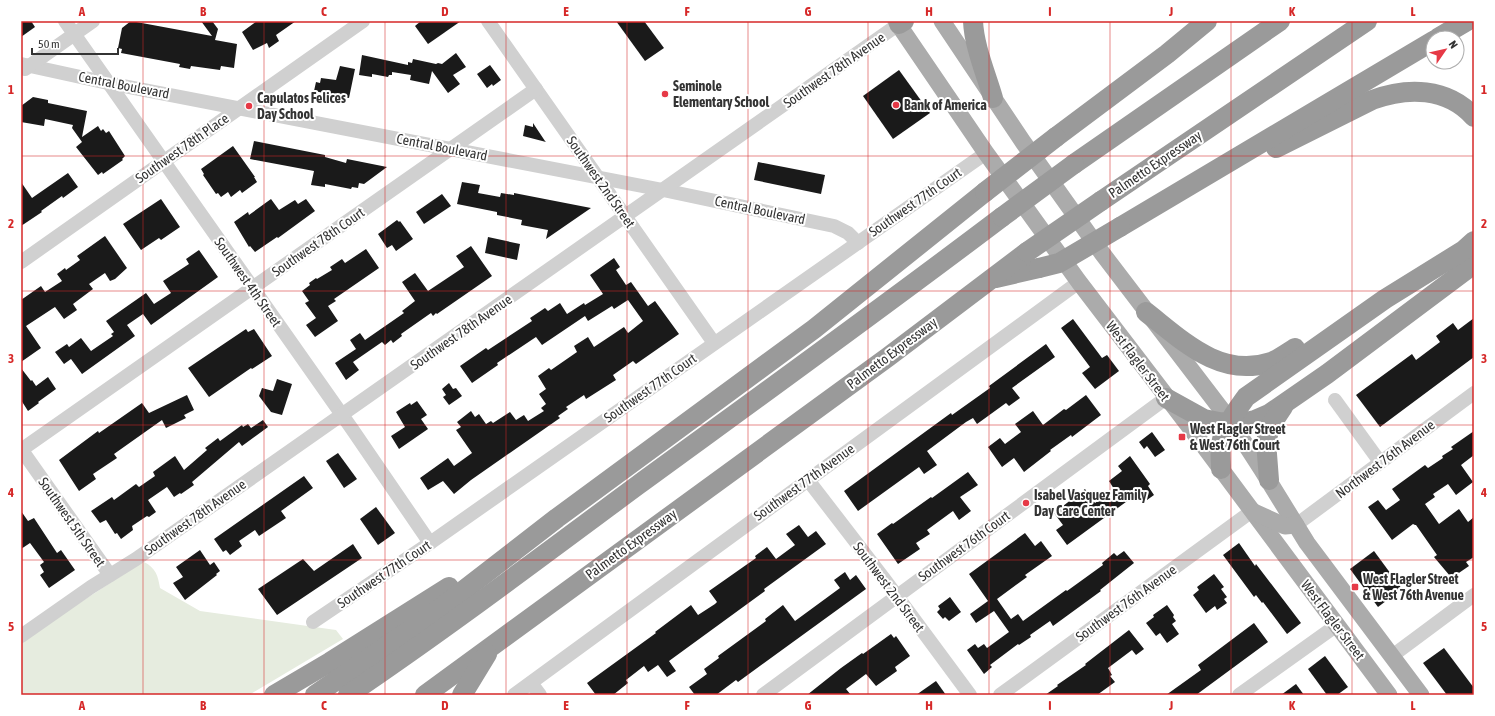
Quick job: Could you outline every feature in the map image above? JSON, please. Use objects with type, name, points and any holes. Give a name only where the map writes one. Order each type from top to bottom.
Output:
[{"type":"highway","points":[[973,21],[977,44],[993,98]]},
{"type":"highway","points":[[315,695],[433,614],[557,518],[814,329],[1056,136],[1167,54],[1207,21]]},
{"type":"highway","points":[[1167,54],[1218,21]]},
{"type":"highway","points":[[348,695],[419,646],[1002,216],[1074,164],[1280,21]]},
{"type":"highway","name":"Palmetto Expressway","points":[[425,695],[888,357],[1027,252],[1367,21]]},
{"type":"highway","points":[[1452,30],[1467,21]]},
{"type":"highway","points":[[988,280],[1059,263],[1425,46]]},
{"type":"highway","points":[[1202,178],[1240,166],[1372,100],[1395,93],[1418,91],[1438,95],[1460,105],[1474,117]]},
{"type":"highway","points":[[1221,469],[1221,446],[1224,434],[1237,409],[1246,397],[1385,299],[1464,250],[1474,242]]},
{"type":"highway","points":[[1166,398],[1204,419],[1219,422],[1241,423],[1256,420],[1286,403],[1327,374],[1474,264]]},
{"type":"highway","points":[[1146,312],[1191,347],[1217,361],[1238,366],[1257,366],[1272,362],[1294,348],[1331,337]]},
{"type":"highway","points":[[1269,480],[1266,440],[1271,425],[1286,403]]},
{"type":"highway","points":[[274,695],[330,662],[557,518]]},
{"type":"highway","points":[[462,695],[492,646]]},
{"type":"main road","name":"West Flagler Street","points":[[942,21],[993,98],[1102,253],[1231,422],[1296,525],[1421,695]]},
{"type":"main road","name":"West Flagler Street","points":[[900,22],[986,153],[1078,282],[1221,469],[1389,695]]},
{"type":"main road","points":[[1252,511],[1285,526],[1296,525]]},
{"type":"main road","points":[[1357,652],[1377,658],[1392,656]]},
{"type":"street","name":"Southwest 4th Street","points":[[65,21],[342,415],[430,543]]},
{"type":"street","points":[[24,67],[93,21]]},
{"type":"street","name":"Southwest 78th Place","points":[[21,262],[363,21]]},
{"type":"street","name":"Southwest 2nd Street","points":[[488,21],[714,343]]},
{"type":"street","name":"Southwest 78th Avenue","points":[[21,636],[136,559],[900,22]]},
{"type":"street","name":"Central Boulevard","points":[[24,67],[240,107],[663,190],[834,226],[848,233],[858,243]]},
{"type":"street","name":"Southwest 78th Court","points":[[21,450],[536,89]]},
{"type":"street","name":"Southwest 77th Court","points":[[313,622],[430,543],[986,153]]},
{"type":"street","name":"Southwest 77th Avenue","points":[[514,695],[1078,282]]},
{"type":"street","name":"Northwest 76th Avenue","points":[[1296,525],[1474,393]]},
{"type":"street","name":"Southwest 76th Court","points":[[763,695],[1166,398]]},
{"type":"street","points":[[1335,400],[1380,462]]},
{"type":"street","name":"Southwest 5th Street","points":[[21,450],[110,575]]},
{"type":"street","name":"Southwest 2nd Street","points":[[808,480],[897,596],[970,695]]},
{"type":"street","name":"Southwest 76th Avenue","points":[[1000,695],[1252,511]]},
{"type":"street","points":[[1392,656],[1474,595]]},
{"type":"street","points":[[1239,695],[1336,625]]},
{"type":"street","points":[[531,683],[540,695]]},
{"type":"shaded area","points":[[144,562],[148,564],[156,573],[160,588],[200,611],[336,630],[343,639],[249,695],[21,695],[21,641]]},
{"type":"building","points":[[21,21],[31,21],[35,27],[21,37]]},
{"type":"building","points":[[131,21],[212,36],[201,21],[212,21],[218,29],[215,40],[237,44],[234,68],[221,66],[220,70],[191,66],[190,69],[179,67],[180,64],[121,53],[122,49],[118,48],[122,28]]},
{"type":"building","points":[[257,21],[296,21],[276,35],[279,41],[269,48],[267,43],[253,50],[242,32]]},
{"type":"building","points":[[421,21],[461,21],[428,44],[415,26]]},
{"type":"building","points":[[616,21],[644,21],[664,48],[645,61]]},
{"type":"building","points":[[456,53],[466,67],[453,75],[460,84],[448,93],[432,71],[429,84],[410,80],[411,75],[392,72],[392,75],[389,75],[388,77],[372,74],[372,77],[359,75],[362,55],[408,65],[408,62],[412,63],[413,59],[442,64]]},
{"type":"building","points":[[490,65],[501,80],[493,86],[492,84],[487,88],[477,74]]},
{"type":"building","points":[[340,66],[355,69],[349,98],[314,91],[316,82],[320,83],[321,78],[336,80]]},
{"type":"building","name":"Bank of America","points":[[899,70],[930,113],[893,139],[863,96]]},
{"type":"building","points":[[33,97],[48,100],[48,103],[87,111],[82,137],[98,126],[101,131],[103,129],[106,133],[109,131],[125,156],[122,159],[123,160],[103,174],[102,172],[98,175],[76,147],[82,142],[72,128],[73,125],[45,119],[44,126],[21,122],[21,106]]},
{"type":"building","points":[[533,123],[546,142],[523,136],[525,125],[533,127]]},
{"type":"building","points":[[254,141],[325,155],[325,157],[346,163],[347,159],[387,167],[364,184],[359,183],[358,188],[352,187],[351,189],[325,184],[325,187],[311,185],[314,171],[250,159]]},
{"type":"building","points":[[233,146],[257,182],[242,193],[240,190],[231,197],[228,192],[221,197],[218,193],[216,194],[203,175],[204,174],[201,169]]},
{"type":"building","points":[[758,162],[825,175],[821,194],[754,180]]},
{"type":"building","points":[[68,173],[78,187],[63,198],[62,196],[21,226],[21,182],[32,198]]},
{"type":"building","points":[[462,182],[480,185],[478,193],[500,197],[501,193],[514,195],[514,193],[591,208],[546,239],[548,230],[521,225],[522,220],[497,215],[497,212],[457,204]]},
{"type":"building","points":[[442,194],[451,206],[424,224],[416,212]]},
{"type":"building","points":[[161,199],[180,227],[161,240],[159,238],[141,250],[123,224]]},
{"type":"building","points":[[271,199],[279,210],[295,200],[298,204],[306,199],[315,211],[278,238],[277,237],[255,252],[250,246],[249,247],[234,222],[248,212],[249,215]]},
{"type":"building","points":[[397,220],[399,222],[400,221],[413,239],[396,251],[392,245],[387,248],[378,234]]},
{"type":"building","points":[[105,236],[127,268],[115,279],[110,281],[105,273],[89,284],[93,289],[73,304],[77,310],[64,319],[55,307],[26,326],[41,348],[21,362],[21,300],[41,286],[45,292],[62,281],[57,274],[65,268],[66,270],[80,260],[77,256]]},
{"type":"building","points":[[488,237],[520,244],[517,260],[485,253]]},
{"type":"building","points":[[471,246],[492,276],[437,314],[436,313],[433,316],[431,313],[401,334],[402,336],[393,343],[391,340],[385,345],[382,342],[353,362],[359,370],[346,380],[335,363],[356,349],[350,340],[360,333],[365,340],[404,313],[402,311],[415,301],[402,282],[415,273],[428,291],[464,267],[456,256]]},
{"type":"building","points":[[366,249],[379,268],[334,299],[336,301],[328,306],[338,321],[315,337],[306,325],[316,318],[305,303],[309,301],[302,291],[316,278],[317,279],[332,270],[330,267],[342,259],[345,263]]},
{"type":"building","points":[[199,250],[218,277],[151,325],[143,314],[127,325],[135,336],[82,374],[71,359],[64,364],[55,352],[67,344],[69,347],[81,338],[91,351],[113,336],[111,334],[114,332],[106,321],[146,293],[154,304],[171,293],[163,281],[189,264],[186,259]]},
{"type":"building","points":[[614,258],[620,267],[616,270],[626,285],[631,282],[648,306],[655,301],[679,334],[636,364],[633,361],[613,375],[616,380],[586,399],[584,395],[566,407],[568,409],[558,416],[560,418],[471,480],[454,494],[443,481],[428,490],[420,478],[448,458],[454,466],[472,453],[456,430],[461,427],[457,422],[471,411],[475,417],[479,414],[486,424],[491,421],[493,423],[510,412],[516,420],[524,415],[528,421],[544,411],[541,408],[546,404],[539,394],[546,389],[538,376],[549,368],[551,370],[577,352],[574,346],[588,337],[594,347],[624,327],[628,333],[643,321],[628,300],[614,309],[612,306],[588,321],[585,316],[542,345],[536,337],[497,363],[498,365],[472,383],[460,366],[486,348],[488,350],[532,321],[530,318],[545,308],[548,311],[560,303],[567,314],[584,303],[585,305],[603,294],[590,275]]},
{"type":"building","points":[[1474,318],[1474,357],[1380,427],[1356,395],[1412,354],[1416,360],[1440,342],[1436,336],[1453,323],[1458,330]]},
{"type":"building","points":[[1073,319],[1102,358],[1107,355],[1119,371],[1095,389],[1082,373],[1090,367],[1061,328]]},
{"type":"building","points":[[246,329],[248,332],[254,329],[272,356],[252,369],[251,368],[209,397],[188,368]]},
{"type":"building","points":[[1046,344],[1055,357],[1012,388],[1020,398],[1009,406],[1006,403],[977,424],[973,418],[966,422],[927,451],[937,465],[924,474],[919,467],[858,511],[844,491],[951,413],[952,415],[990,388],[989,386]]},
{"type":"building","points":[[21,368],[36,386],[48,377],[56,389],[28,411],[21,400]]},
{"type":"building","points":[[277,379],[292,384],[282,415],[271,412],[259,396],[262,388],[273,391]]},
{"type":"building","points":[[449,383],[453,389],[456,388],[462,396],[449,405],[443,397],[446,395],[442,389]]},
{"type":"building","points":[[187,395],[194,410],[184,415],[186,418],[166,428],[162,420],[114,454],[117,458],[93,474],[96,479],[79,491],[59,460],[98,431],[99,433],[142,403],[149,413]]},
{"type":"building","points":[[1086,395],[1101,415],[1072,437],[1071,435],[1050,450],[1051,451],[1024,472],[1014,458],[1002,467],[988,447],[1000,438],[1005,444],[1021,432],[1015,424],[1033,411],[1043,425]]},
{"type":"building","points":[[417,401],[427,415],[421,419],[428,429],[399,449],[391,436],[405,427],[396,412],[410,403],[411,405]]},
{"type":"building","points":[[263,420],[268,427],[242,446],[239,442],[192,482],[194,485],[174,497],[167,487],[148,500],[156,512],[132,526],[133,530],[121,539],[117,533],[115,534],[106,520],[100,523],[91,511],[112,497],[114,500],[136,484],[139,487],[155,476],[153,472],[175,456],[184,470],[207,450],[205,448],[218,438],[220,441],[242,425],[243,427],[248,424],[251,428]]},
{"type":"building","points":[[1474,431],[1474,455],[1461,465],[1473,482],[1456,495],[1448,484],[1433,494],[1435,497],[1425,504],[1439,524],[1459,509],[1468,522],[1474,517],[1474,557],[1466,562],[1469,566],[1453,577],[1452,575],[1450,576],[1434,557],[1437,555],[1416,525],[1413,524],[1392,540],[1368,507],[1378,500],[1386,510],[1400,500],[1392,489],[1425,465],[1428,468],[1443,458],[1442,456],[1453,449],[1451,447]]},
{"type":"building","points":[[1152,432],[1165,450],[1155,457],[1147,446],[1144,449],[1139,442]]},
{"type":"building","points":[[338,453],[357,479],[344,488],[326,461]]},
{"type":"building","points":[[1130,456],[1150,484],[1148,486],[1154,495],[1147,500],[1141,491],[1067,545],[1056,530],[1063,525],[1054,513],[1085,489],[1095,503],[1114,489],[1109,481],[1122,471],[1118,466]]},
{"type":"building","points":[[968,472],[978,485],[960,497],[971,511],[959,520],[953,511],[927,530],[930,534],[916,543],[920,549],[898,564],[877,534],[931,497],[932,498]]},
{"type":"building","points":[[304,476],[313,488],[281,511],[286,518],[259,536],[255,530],[239,541],[242,546],[230,555],[226,550],[223,552],[214,539]]},
{"type":"building","points":[[376,507],[395,533],[378,545],[360,519]]},
{"type":"building","points":[[21,511],[28,521],[34,518],[57,553],[61,550],[75,570],[49,588],[40,575],[44,572],[40,565],[44,562],[30,543],[21,549]]},
{"type":"building","points":[[799,525],[808,537],[816,531],[826,544],[764,589],[765,591],[669,661],[676,671],[667,677],[658,665],[648,672],[644,666],[626,680],[628,683],[613,695],[596,695],[587,683],[656,633],[655,632],[691,605],[698,615],[715,604],[717,602],[709,591],[756,558],[755,556],[767,547],[776,559],[795,545],[786,534]]},
{"type":"building","points":[[1025,533],[1035,546],[1041,541],[1052,556],[1025,575],[1027,577],[997,599],[1011,619],[1018,614],[1023,621],[1103,565],[1102,563],[1114,553],[1117,556],[1124,551],[1134,563],[1100,590],[1101,591],[1053,626],[1050,621],[1030,635],[1031,637],[1019,645],[1018,644],[990,665],[992,667],[984,674],[967,650],[975,644],[978,648],[984,644],[987,648],[1009,632],[994,611],[976,623],[970,614],[988,601],[969,574]]},
{"type":"building","points":[[1239,543],[1255,566],[1256,564],[1301,623],[1287,634],[1263,602],[1262,603],[1256,595],[1254,597],[1223,555]]},
{"type":"building","points":[[353,544],[362,558],[277,615],[258,589],[303,559],[314,571]]},
{"type":"building","points":[[200,550],[210,565],[214,562],[220,571],[185,600],[173,583],[183,577],[176,567]]},
{"type":"building","points":[[1374,551],[1402,589],[1378,607],[1350,569]]},
{"type":"building","points":[[845,572],[850,580],[856,575],[866,589],[738,682],[736,680],[716,695],[695,695],[689,687],[707,674],[704,669],[719,658],[718,656],[766,621],[765,619],[783,605],[795,621],[840,588],[834,580]]},
{"type":"building","points":[[1214,574],[1224,587],[1221,589],[1227,597],[1224,599],[1227,603],[1217,610],[1215,606],[1206,613],[1193,595],[1199,590],[1197,587]]},
{"type":"building","points":[[950,597],[961,612],[949,621],[945,617],[943,619],[937,612],[940,609],[938,606]]},
{"type":"building","points":[[1167,605],[1176,621],[1172,624],[1179,634],[1167,643],[1160,633],[1156,636],[1146,623],[1154,617],[1153,615]]},
{"type":"building","points":[[1254,623],[1268,642],[1196,695],[1166,695],[1201,670],[1198,665]]},
{"type":"building","points":[[1129,630],[1144,649],[1136,655],[1132,650],[1108,668],[1112,675],[1110,676],[1115,682],[1097,695],[1045,695],[1086,665],[1085,664]]},
{"type":"building","points":[[891,634],[894,638],[896,636],[910,656],[895,667],[897,671],[876,686],[866,674],[846,689],[851,695],[807,695],[841,668]]},
{"type":"building","points":[[1444,648],[1474,688],[1474,695],[1447,695],[1423,663]]},
{"type":"building","points":[[1325,656],[1348,687],[1337,695],[1327,695],[1308,669]]},
{"type":"building","points":[[936,681],[946,695],[916,695]]},
{"type":"building","points":[[1296,684],[1304,695],[1281,695]]},
{"type":"place","name":"Seminole Elementary School","points":[[665,94]]},
{"type":"place","name":"Bank of America","points":[[896,105]]},
{"type":"place","name":"Capulatos Felices Day School","points":[[249,106]]},
{"type":"place","name":"West Flagler Street & West 76th Court","points":[[1182,437]]},
{"type":"place","name":"Isabel Vasquez Family Day Care Center","points":[[1026,503]]},
{"type":"place","name":"West Flagler Street & West 76th Avenue","points":[[1355,587]]}]
